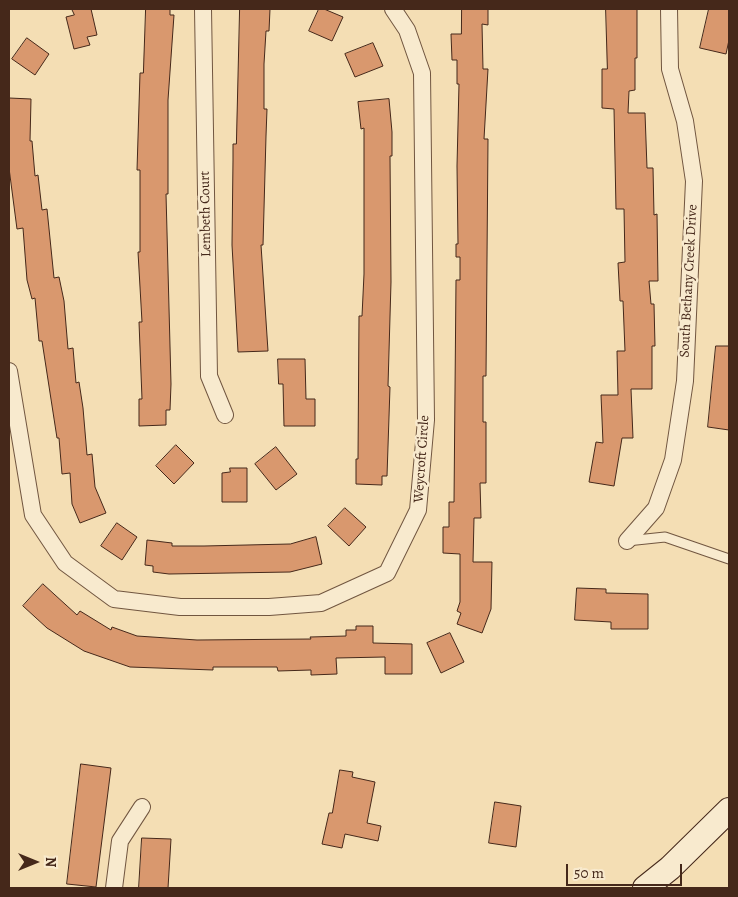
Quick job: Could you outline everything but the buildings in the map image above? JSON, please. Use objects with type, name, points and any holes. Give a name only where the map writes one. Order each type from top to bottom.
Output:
[{"type":"street","name":"Lembeth Court","points":[[203,9],[209,376],[225,415]]},
{"type":"street","name":"Weycroft Circle","points":[[9,371],[33,515],[65,563],[114,599],[180,606],[269,606],[321,603],[387,573],[418,510],[426,420],[422,73],[407,30],[393,9]]},
{"type":"street","name":"South Bethany Creek Drive","points":[[627,542],[656,508],[673,460],[684,380],[694,181],[684,121],[670,69],[669,9]]},
{"type":"street","points":[[114,888],[120,841],[142,807]]},
{"type":"street","points":[[645,888],[677,862],[729,810]]},
{"type":"lane","points":[[627,542],[665,537],[729,558]]}]
